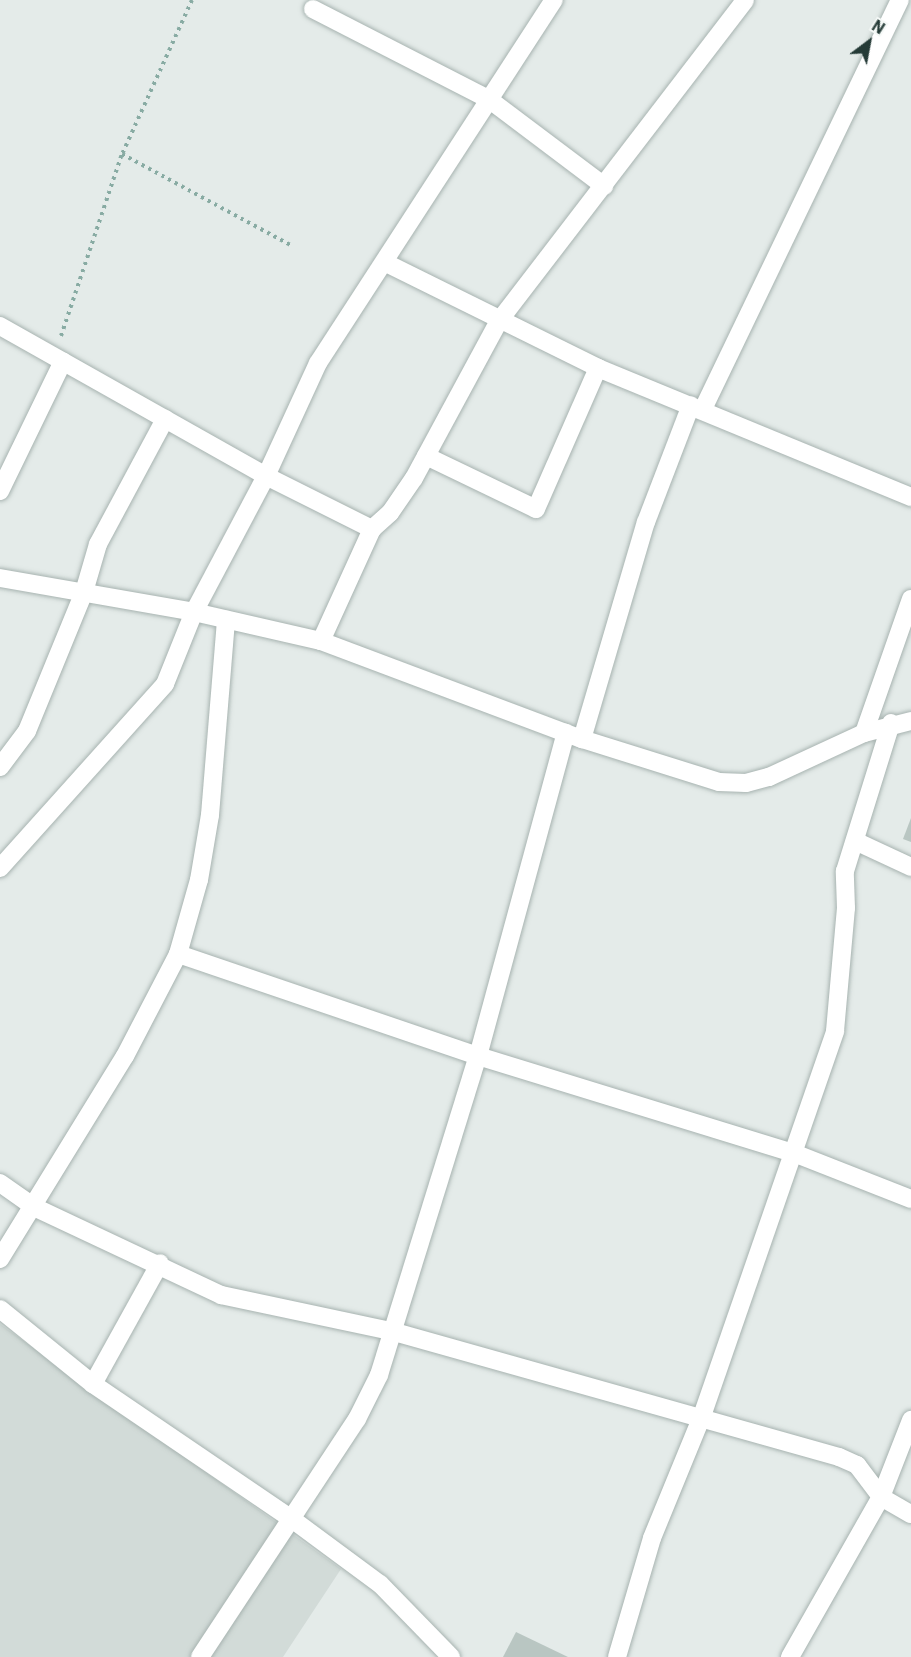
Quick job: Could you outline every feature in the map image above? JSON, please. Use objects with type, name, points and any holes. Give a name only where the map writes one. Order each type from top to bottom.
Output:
[{"type":"street","points":[[0,868],[165,684],[194,612],[266,476],[318,363],[386,263],[554,0]]},
{"type":"street","points":[[321,641],[372,529],[401,498],[499,321],[745,0]]},
{"type":"street","points":[[200,1657],[357,1419],[379,1376],[574,736],[646,522],[697,407],[900,0]]},
{"type":"street","points":[[313,9],[490,100],[604,186]]},
{"type":"street","points":[[386,263],[499,321],[598,368],[911,497]]},
{"type":"street","points":[[0,326],[266,476],[372,529]]},
{"type":"street","points":[[0,491],[58,359]]},
{"type":"street","points":[[426,456],[536,509],[598,368]]},
{"type":"street","points":[[0,767],[27,731],[84,592],[90,565],[110,519],[165,419]]},
{"type":"street","points":[[0,578],[194,612],[321,641],[574,736],[690,775],[746,783],[864,733],[891,723],[911,721]]},
{"type":"street","points":[[864,733],[911,598]]},
{"type":"street","points":[[0,1259],[125,1056],[178,954],[195,898],[210,815],[226,620]]},
{"type":"street","points":[[617,1657],[652,1538],[702,1416],[791,1152],[835,1031],[846,908],[845,872],[891,723]]},
{"type":"street","points":[[855,841],[911,867]]},
{"type":"street","points":[[178,954],[478,1056],[791,1152],[911,1199]]},
{"type":"street","points":[[0,1183],[34,1207],[160,1263],[221,1295],[391,1331],[702,1416],[857,1465],[881,1497],[911,1514]]},
{"type":"street","points":[[93,1384],[160,1263]]},
{"type":"street","points":[[0,1309],[93,1384],[292,1519],[380,1584],[451,1657]]},
{"type":"street","points":[[790,1657],[881,1497],[911,1420]]},
{"type":"path","points":[[58,359],[122,154],[192,0]]},
{"type":"path","points":[[122,154],[290,245]]},
{"type":"shaded area","points":[[0,1324],[341,1569],[283,1657],[0,1657]]},
{"type":"building","points":[[911,818],[911,842],[903,839]]},
{"type":"building","points":[[516,1632],[568,1657],[503,1657]]}]
